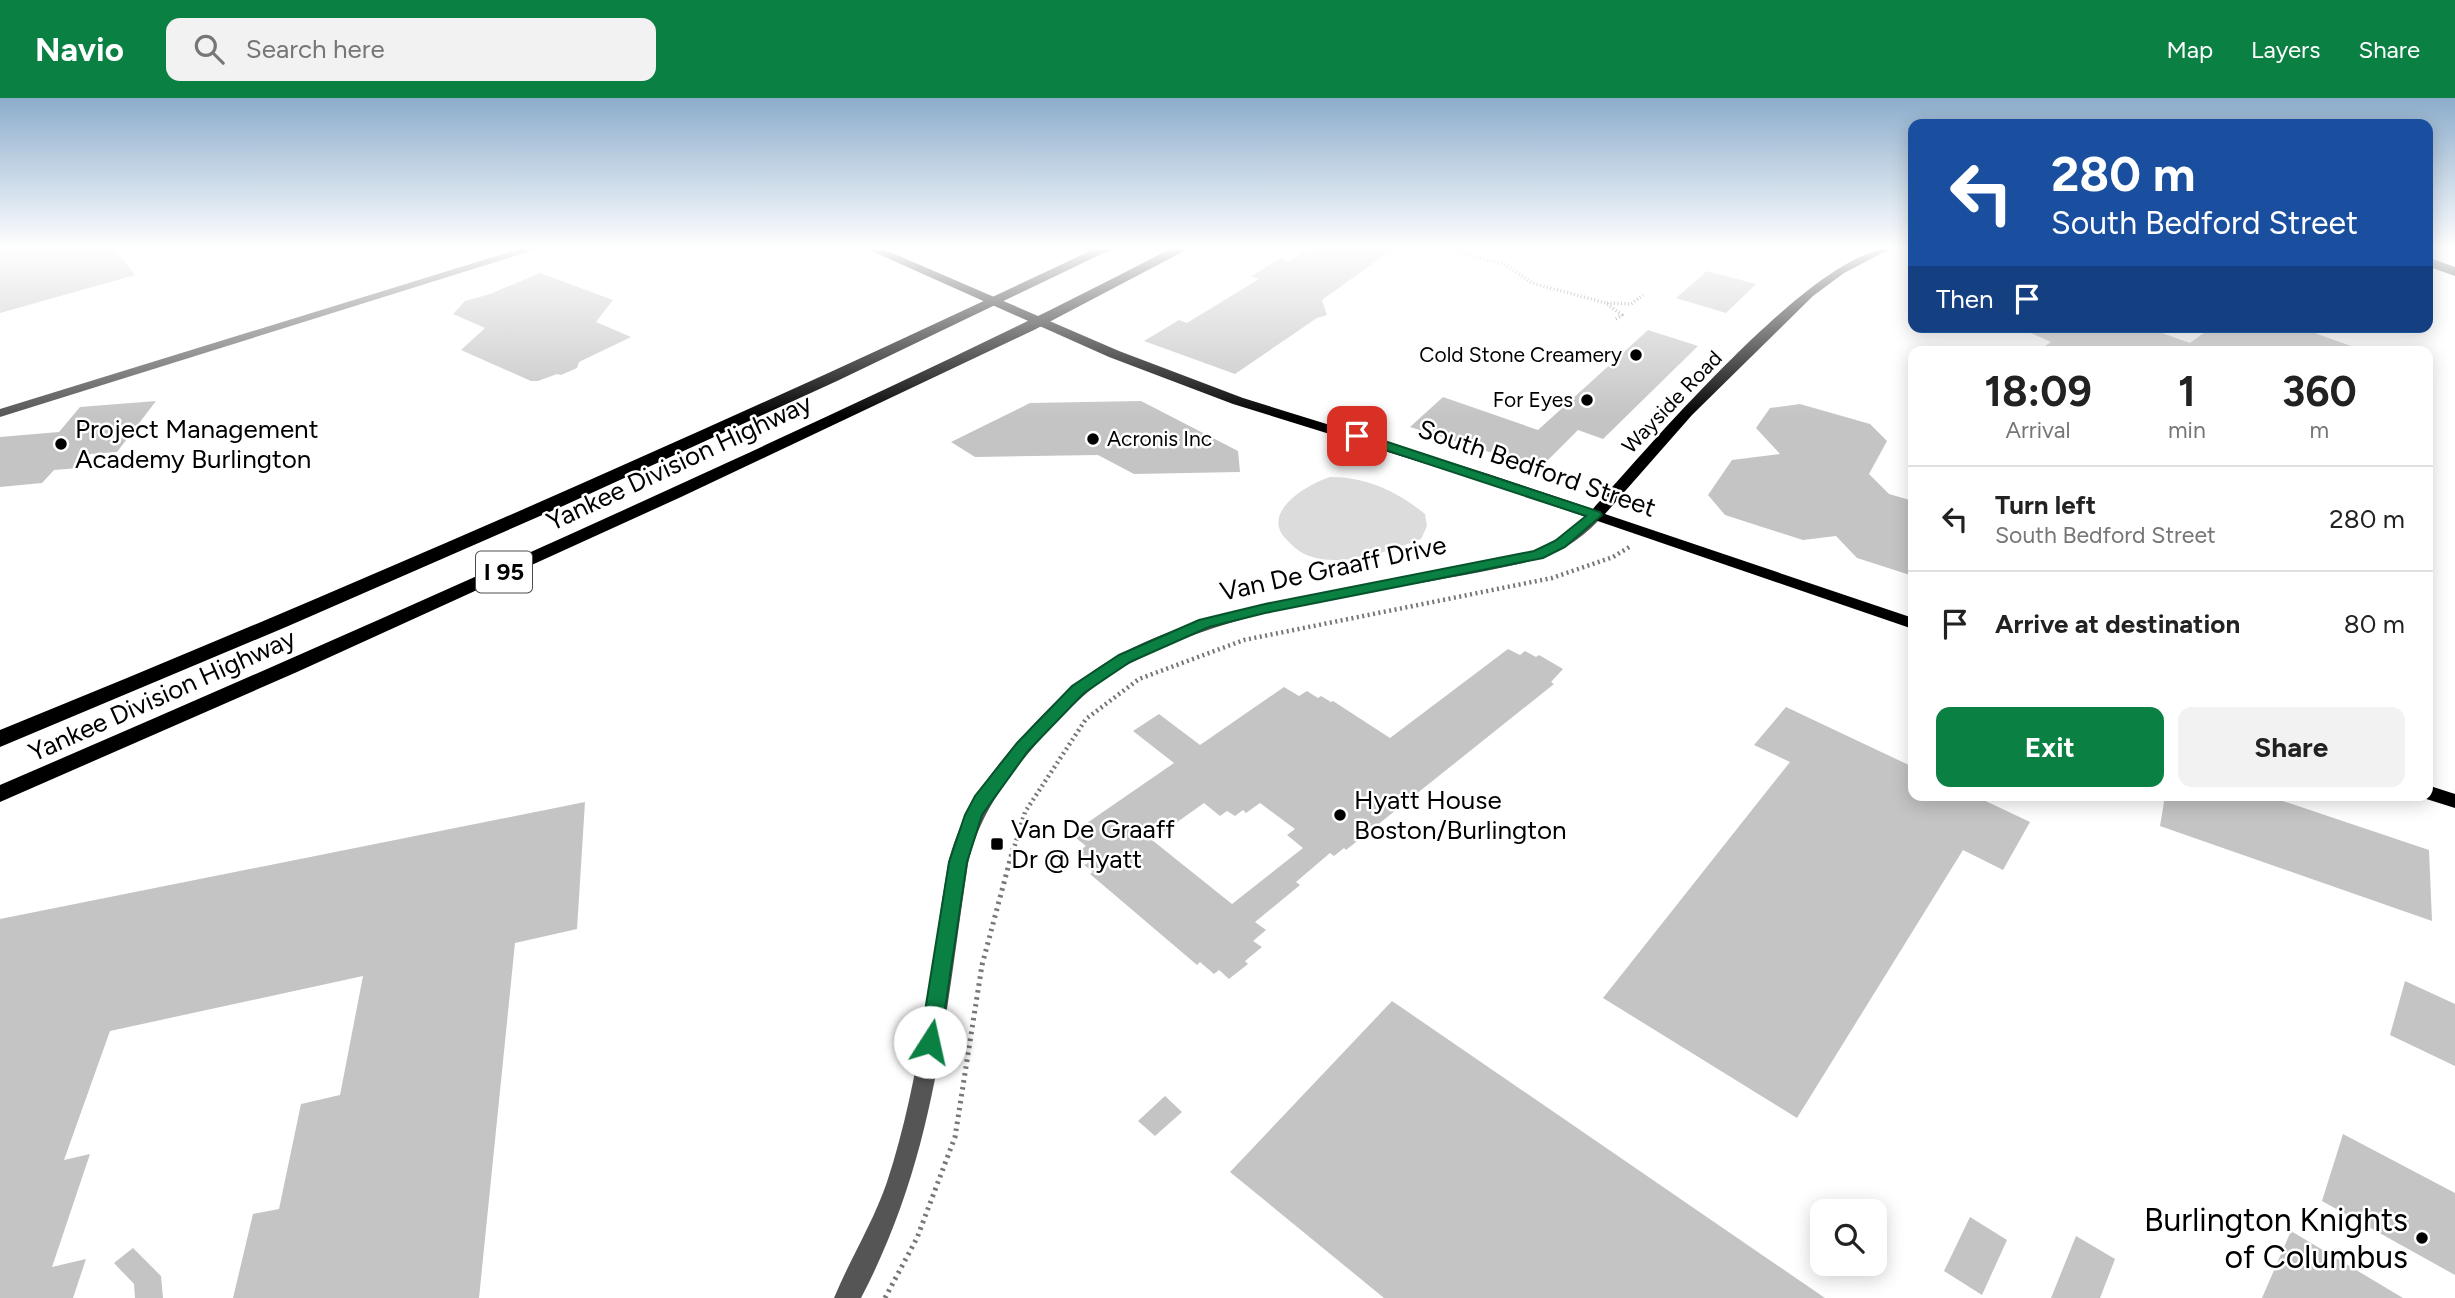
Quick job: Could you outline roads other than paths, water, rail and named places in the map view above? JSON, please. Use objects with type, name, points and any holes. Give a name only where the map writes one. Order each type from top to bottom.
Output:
[{"type":"highway","name":"Yankee Division Highway","points":[[0,739],[462,544],[989,305]]},
{"type":"highway","name":"Yankee Division Highway","points":[[0,794],[582,537],[1070,305]]},
{"type":"main road","name":"South Bedford Street","points":[[1002,305],[1114,354],[1216,393],[1595,515],[1908,622]]},
{"type":"main road","name":"Wayside Road","points":[[1595,515],[1687,412],[1797,305]]},
{"type":"main road","points":[[2433,794],[2455,801]]},
{"type":"street","points":[[0,413],[344,305]]},
{"type":"street","name":"Van De Graaff Drive","points":[[847,1298],[867,1259],[899,1182],[914,1126],[945,959],[958,862],[968,829],[981,800],[1046,719],[1078,690],[1105,671],[1183,631],[1232,615],[1538,555],[1569,538],[1595,515]]},
{"type":"place","name":"Cold Stone Creamery","points":[[1636,355]]},
{"type":"place","name":"For Eyes","points":[[1587,400]]},
{"type":"place","name":"Acronis Inc","points":[[1093,439]]},
{"type":"place","name":"Project Management Academy Burlington","points":[[61,444]]},
{"type":"place","name":"Hyatt House Boston/Burlington","points":[[1340,815]]},
{"type":"place","name":"Van De Graaff Dr @ Hyatt","points":[[997,844]]},
{"type":"place","name":"Burlington Knights of Columbus","points":[[2422,1238]]}]
